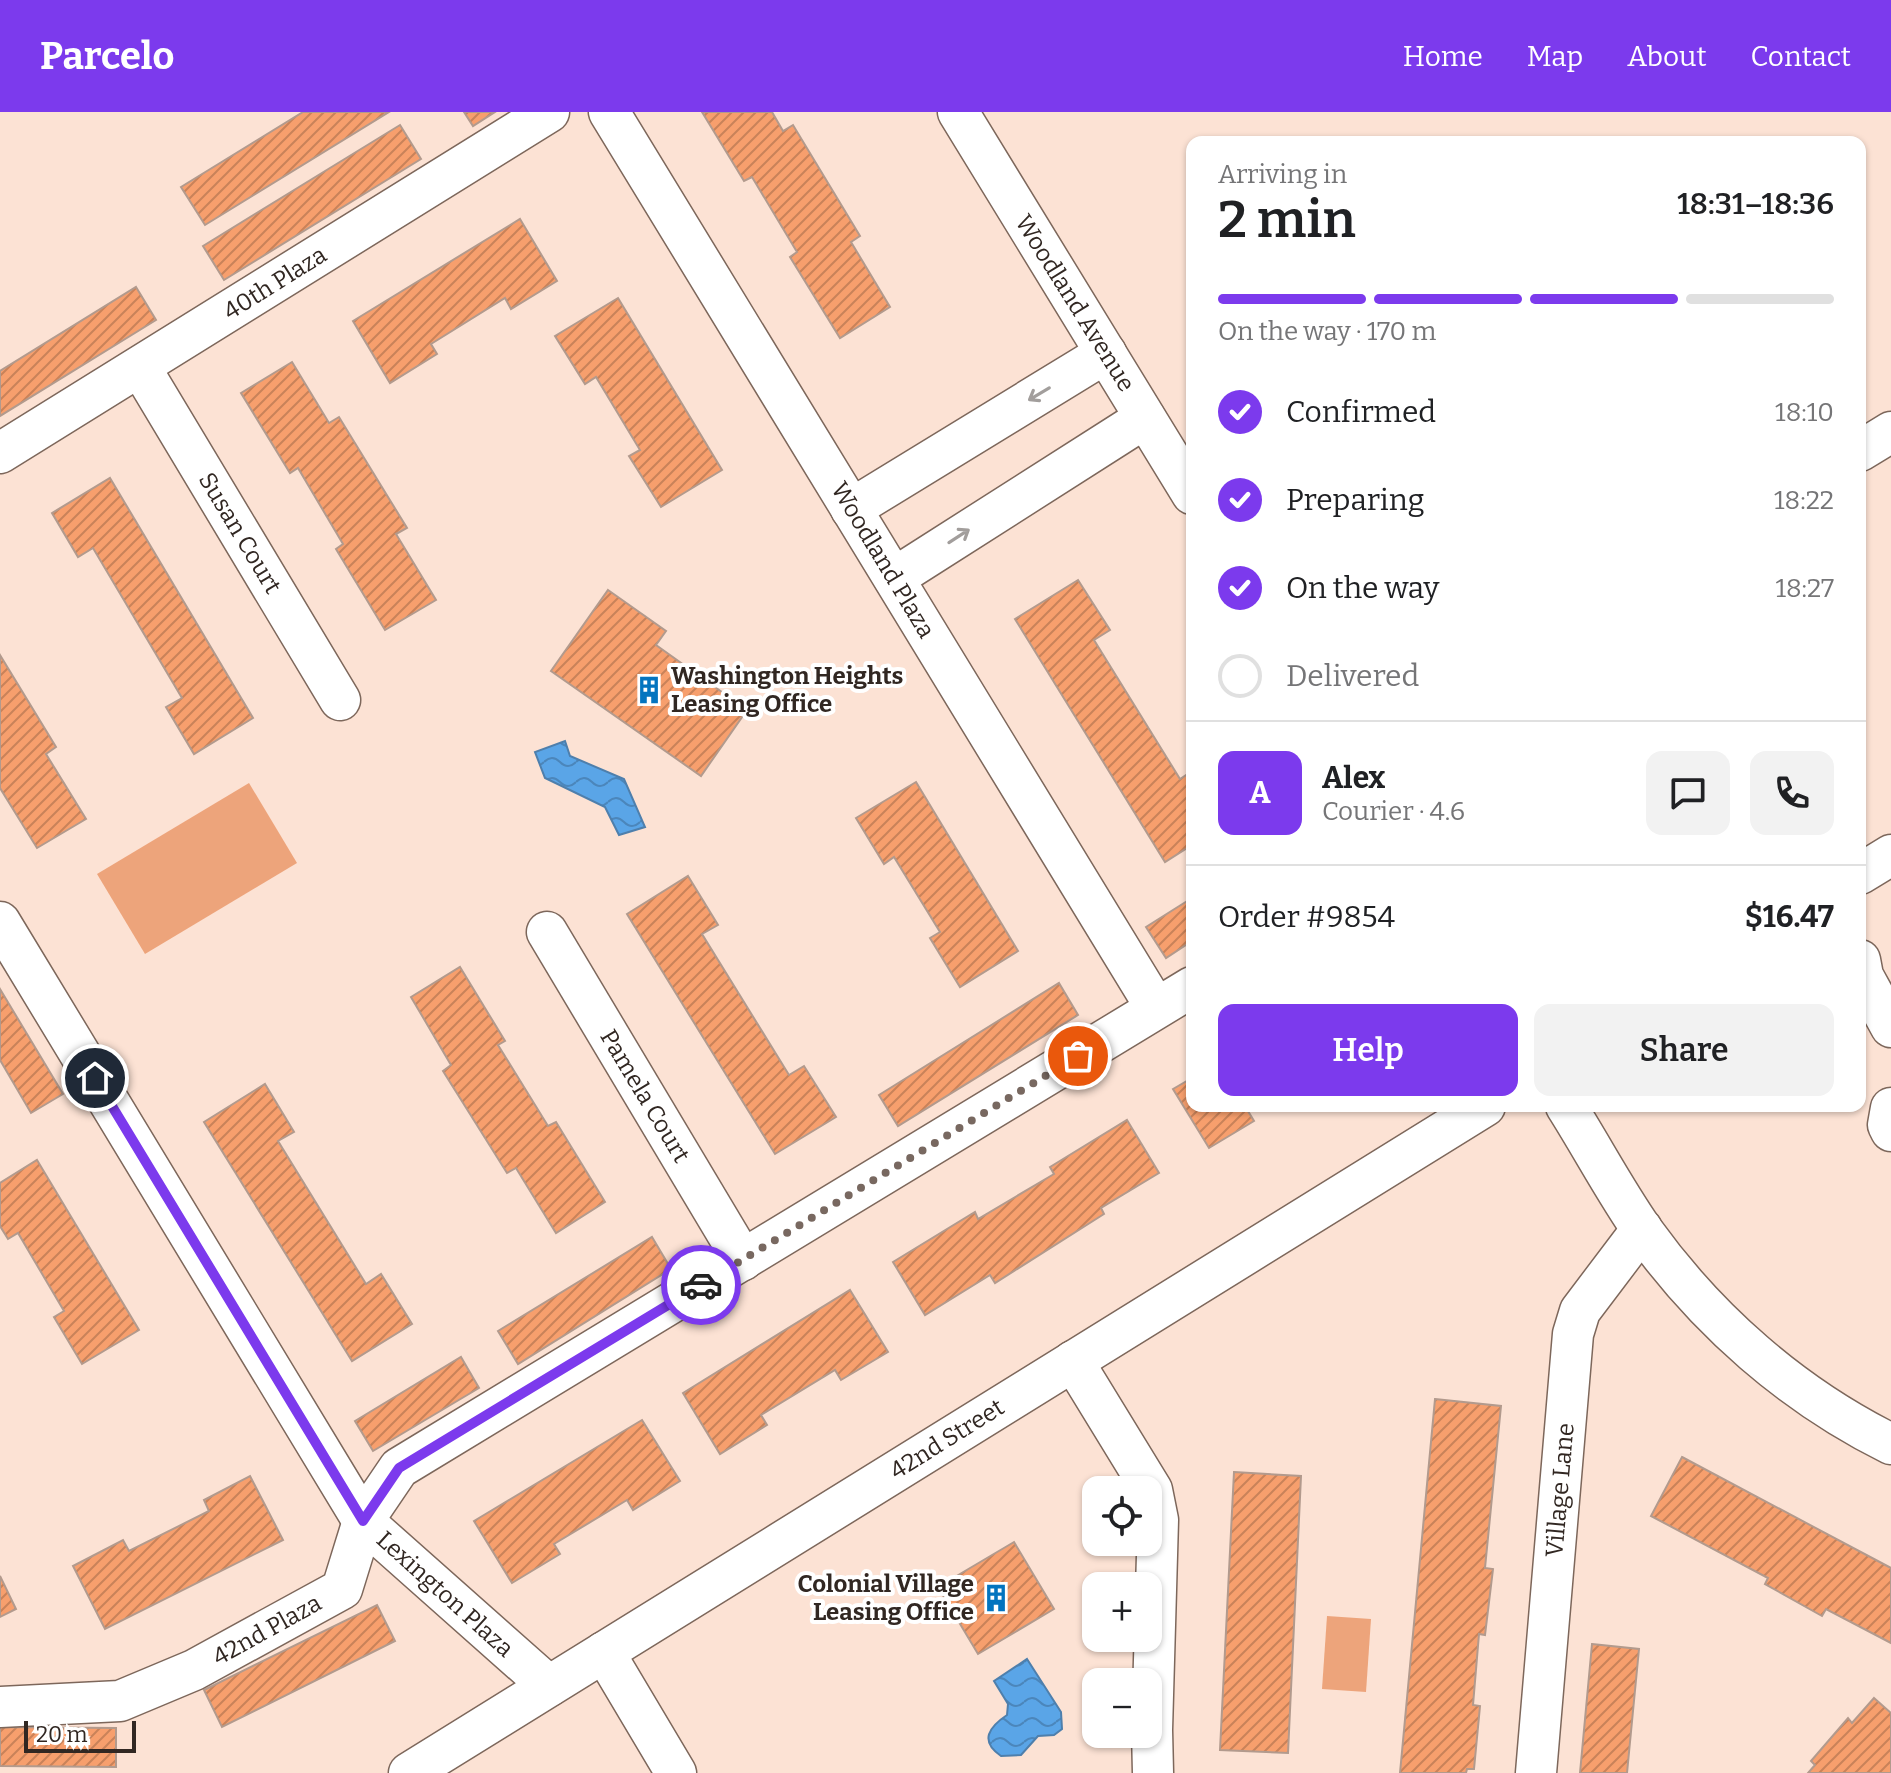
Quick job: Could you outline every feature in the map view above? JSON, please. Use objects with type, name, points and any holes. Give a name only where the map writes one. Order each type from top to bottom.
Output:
[{"type":"street","name":"40th Plaza","points":[[0,453],[549,112]]},
{"type":"street","name":"Woodland Plaza","points":[[609,112],[1156,1008]]},
{"type":"street","name":"Woodland Avenue","points":[[958,112],[1186,484]]},
{"type":"street","points":[[851,509],[1106,353]]},
{"type":"street","name":"Susan Court","points":[[140,367],[340,700]]},
{"type":"street","points":[[894,578],[1145,418]]},
{"type":"street","points":[[1866,447],[1891,432]]},
{"type":"street","points":[[1866,870],[1891,855]]},
{"type":"street","name":"Lexington Plaza","points":[[0,922],[363,1521],[549,1686]]},
{"type":"street","name":"Pamela Court","points":[[547,932],[743,1260]]},
{"type":"street","points":[[1866,980],[1891,1027]]},
{"type":"street","name":"42nd Plaza","points":[[0,1707],[120,1701],[194,1670],[342,1589],[363,1521],[399,1468],[1186,990]]},
{"type":"street","points":[[1891,1108],[1888,1125],[1891,1131]]},
{"type":"street","name":"42nd Street","points":[[409,1773],[1475,1112]]},
{"type":"street","points":[[1570,1112],[1642,1229],[1684,1283],[1731,1333],[1783,1377],[1891,1444]]},
{"type":"street","name":"Village Lane","points":[[1536,1773],[1573,1334],[1580,1311],[1642,1229]]},
{"type":"street","points":[[1073,1361],[1152,1490],[1158,1520],[1153,1773]]},
{"type":"street","points":[[604,1652],[676,1773]]},
{"type":"shaded area","points":[[249,783],[297,863],[145,954],[97,874]]},
{"type":"shaded area","points":[[1327,1616],[1371,1619],[1366,1692],[1322,1689]]},
{"type":"water","points":[[565,741],[570,756],[624,779],[645,827],[619,835],[605,807],[545,778],[535,752]]},
{"type":"water","points":[[1027,1659],[1061,1712],[1062,1729],[1054,1735],[1038,1736],[1021,1755],[1001,1756],[988,1740],[991,1729],[1007,1715],[1008,1704],[994,1681]]},
{"type":"building","points":[[303,112],[389,112],[205,225],[181,187]]},
{"type":"building","points":[[464,112],[495,112],[473,126]]},
{"type":"building","points":[[702,112],[772,112],[783,131],[793,125],[860,236],[851,242],[890,307],[840,338],[790,257],[797,252],[752,177],[744,181]]},
{"type":"building","points":[[400,125],[421,159],[224,280],[203,246]]},
{"type":"building","points":[[520,219],[557,281],[511,309],[505,298],[431,344],[437,354],[390,383],[353,321]]},
{"type":"building","points":[[136,287],[156,320],[0,416],[0,371]]},
{"type":"building","points":[[618,298],[722,470],[661,507],[629,456],[640,450],[596,377],[585,384],[555,336]]},
{"type":"building","points":[[292,362],[329,423],[339,417],[407,528],[396,534],[436,600],[385,630],[336,549],[343,544],[298,468],[290,473],[241,393]]},
{"type":"building","points":[[110,478],[253,718],[194,754],[166,707],[182,698],[93,548],[78,557],[52,513]]},
{"type":"building","points":[[1078,580],[1110,630],[1094,640],[1180,779],[1186,775],[1186,849],[1165,862],[1015,619]]},
{"type":"building","name":"Washington Heights Leasing Office","points":[[608,590],[666,631],[656,645],[747,710],[701,776],[551,671]]},
{"type":"building","points":[[0,655],[56,747],[46,754],[86,819],[37,848],[0,788]]},
{"type":"building","points":[[916,782],[1018,951],[960,987],[930,938],[940,932],[894,857],[884,864],[856,818]]},
{"type":"building","points":[[688,876],[718,925],[702,934],[789,1075],[804,1066],[836,1117],[775,1154],[627,914]]},
{"type":"building","points":[[1186,902],[1186,945],[1166,958],[1146,927]]},
{"type":"building","points":[[460,967],[505,1041],[498,1045],[548,1126],[556,1122],[605,1202],[556,1233],[516,1168],[507,1173],[443,1071],[451,1065],[411,997]]},
{"type":"building","points":[[1059,983],[1078,1015],[898,1126],[879,1095]]},
{"type":"building","points":[[0,989],[63,1094],[31,1113],[0,1060]]},
{"type":"building","points":[[1186,1081],[1186,1110],[1173,1089]]},
{"type":"building","points":[[265,1084],[294,1132],[278,1141],[366,1284],[381,1274],[412,1324],[352,1361],[204,1122]]},
{"type":"building","points":[[1187,1112],[1249,1112],[1254,1121],[1209,1148]]},
{"type":"building","points":[[1127,1120],[1159,1173],[1101,1208],[1104,1214],[995,1283],[990,1275],[925,1315],[893,1262],[975,1212],[978,1219],[1054,1174],[1050,1167]]},
{"type":"building","points":[[37,1160],[139,1330],[82,1364],[54,1317],[64,1311],[18,1233],[8,1239],[0,1226],[0,1183]]},
{"type":"building","points":[[652,1237],[671,1269],[518,1364],[498,1331]]},
{"type":"building","points":[[850,1290],[888,1352],[841,1380],[835,1370],[761,1415],[767,1425],[720,1454],[683,1393]]},
{"type":"building","points":[[461,1357],[479,1388],[373,1451],[355,1421]]},
{"type":"building","points":[[1435,1399],[1501,1406],[1485,1568],[1493,1569],[1485,1635],[1479,1634],[1473,1705],[1480,1706],[1474,1769],[1467,1769],[1466,1773],[1400,1773]]},
{"type":"building","points":[[642,1420],[680,1481],[633,1510],[627,1500],[554,1544],[560,1554],[512,1583],[474,1521]]},
{"type":"building","points":[[1682,1457],[1891,1568],[1891,1643],[1826,1609],[1822,1616],[1765,1584],[1768,1578],[1651,1516]]},
{"type":"building","points":[[1234,1472],[1301,1476],[1288,1753],[1220,1750]]},
{"type":"building","points":[[250,1476],[283,1540],[105,1629],[73,1566],[123,1540],[129,1551],[209,1511],[204,1500]]},
{"type":"building","name":"Colonial Village Leasing Office","points":[[1014,1542],[1054,1609],[978,1654],[938,1587]]},
{"type":"building","points":[[0,1576],[16,1609],[0,1617]]},
{"type":"building","points":[[377,1605],[395,1641],[222,1727],[204,1690]]},
{"type":"building","points":[[1592,1644],[1639,1649],[1627,1773],[1580,1773]]},
{"type":"building","points":[[1874,1698],[1891,1713],[1891,1773],[1808,1773],[1815,1765],[1811,1761],[1848,1718],[1852,1723]]},
{"type":"building","points":[[0,1727],[116,1728],[116,1767],[0,1766]]},
{"type":"way so far","points":[[701,1285],[1078,1056]]},
{"type":"place","name":"Washington Heights Leasing Office","points":[[649,690]]},
{"type":"place","name":"Colonial Village Leasing Office","points":[[996,1598]]},
{"type":"route","points":[[95,1078],[363,1521],[399,1468],[701,1285]]}]
